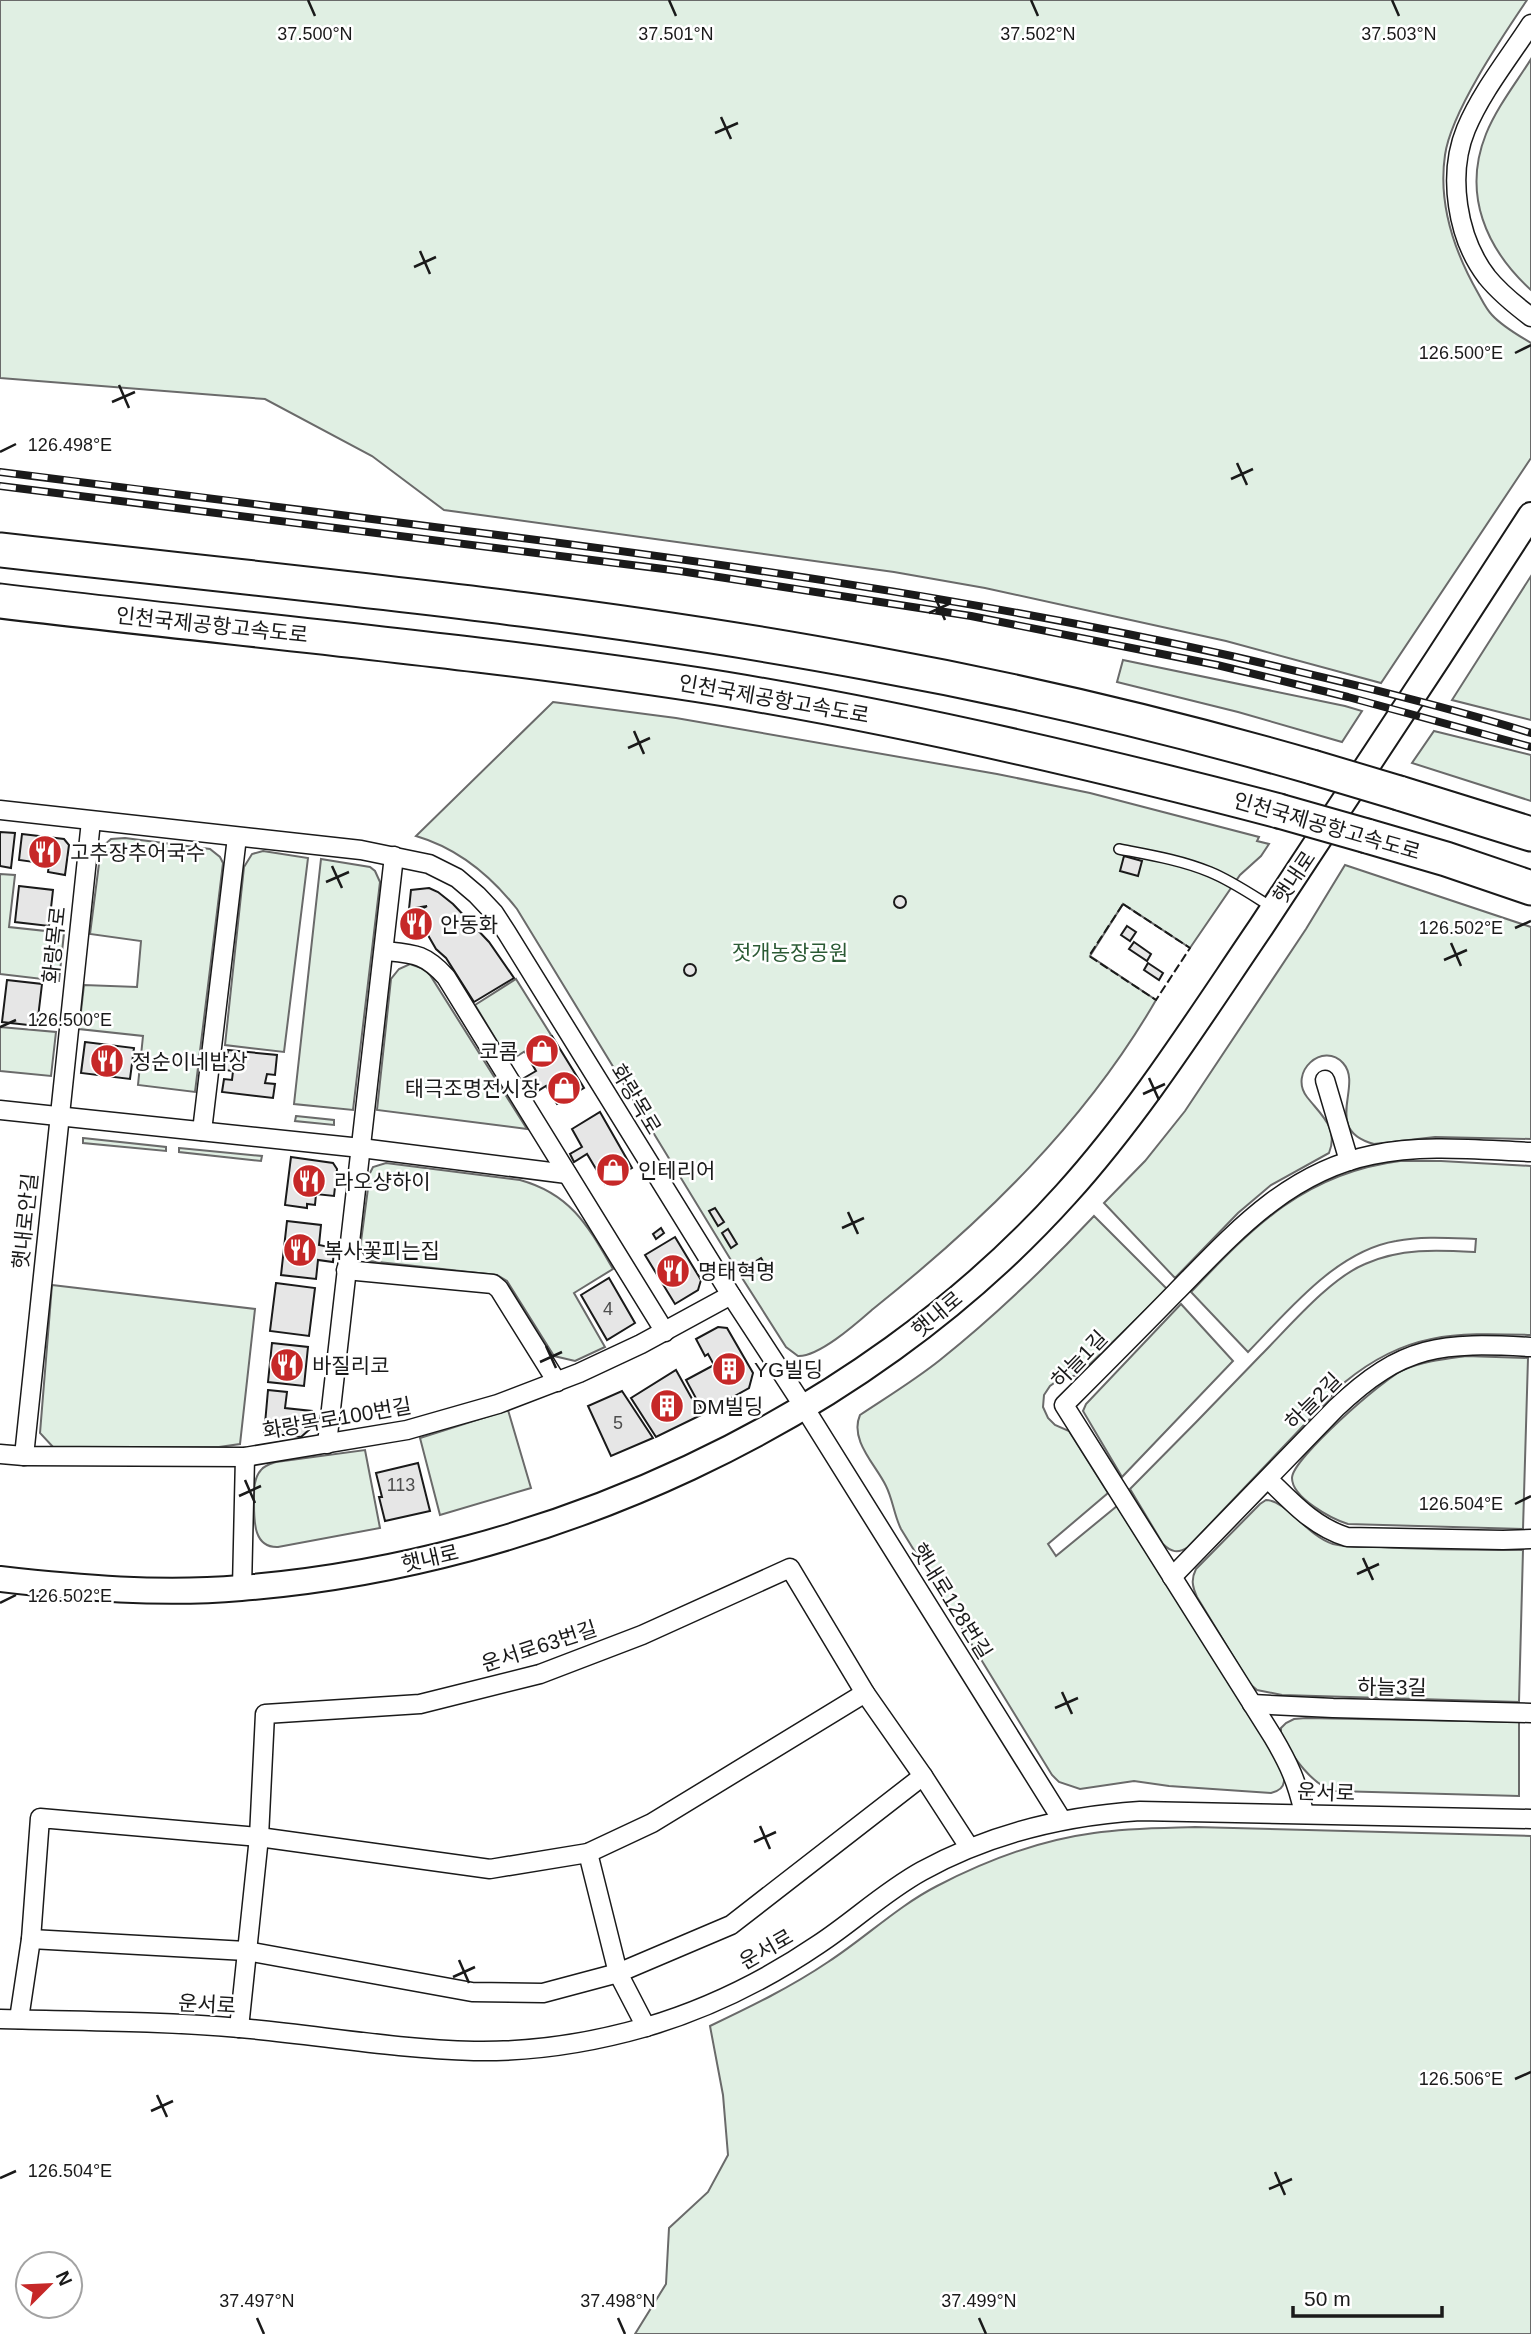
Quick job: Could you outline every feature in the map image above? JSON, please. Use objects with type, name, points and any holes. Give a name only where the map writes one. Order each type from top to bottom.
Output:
[{"type":"highway","points":[[0,550],[502,608],[868,662],[988,686],[1206,738],[1312,767],[1531,834]]},
{"type":"highway","name":"인천국제공항고속도로","points":[[0,601],[391,645],[725,689],[856,713],[1081,760],[1279,811],[1446,859],[1531,888]]},
{"type":"main road","name":"햇내로","points":[[0,1579],[134,1590],[242,1588],[385,1568],[422,1560],[506,1538],[607,1502],[664,1478],[804,1407],[848,1381],[930,1320],[1012,1248],[1064,1197],[1110,1142],[1156,1082],[1273,908],[1531,515]]},
{"type":"street","points":[[1531,24],[1477,107],[1465,131],[1457,173],[1457,200],[1467,237],[1486,276],[1506,298],[1531,317]]},
{"type":"street","name":"화랑목로","points":[[0,810],[339,847],[429,864],[457,878],[494,913],[731,1295],[804,1407]]},
{"type":"street","name":"화랑목로","points":[[58,1116],[91,821]]},
{"type":"street","points":[[202,1131],[237,837]]},
{"type":"street","points":[[327,1444],[394,856]]},
{"type":"street","points":[[385,951],[423,956],[446,977],[665,1332]]},
{"type":"street","points":[[1325,1080],[1349,1161]]},
{"type":"street","points":[[0,1110],[361,1148],[567,1174]]},
{"type":"street","name":"햇내로안길","points":[[24,1456],[58,1116]]},
{"type":"street","name":"하늘1길","points":[[1304,1814],[1298,1785],[1289,1765],[1064,1405],[1262,1207],[1305,1178],[1349,1161],[1406,1150],[1531,1152]]},
{"type":"street","points":[[346,1270],[494,1284],[557,1382]]},
{"type":"street","name":"화랑목로100번길","points":[[0,1454],[245,1457],[363,1439],[498,1404],[557,1382],[665,1332],[731,1295]]},
{"type":"street","name":"하늘2길","points":[[1172,1577],[1358,1387],[1399,1361],[1423,1351],[1467,1345],[1531,1347]]},
{"type":"street","name":"햇내로128번길","points":[[804,1407],[1062,1820]]},
{"type":"street","points":[[242,1588],[245,1457]]},
{"type":"street","points":[[1268,1479],[1310,1519],[1328,1531],[1347,1536],[1531,1539]]},
{"type":"street","name":"운서로63번길","points":[[239,2028],[259,1837],[265,1714],[420,1704],[540,1674],[642,1635],[790,1567],[865,1693],[969,1847]]},
{"type":"street","points":[[19,2019],[31,1939],[40,1818],[259,1837],[490,1869],[588,1853],[652,1823],[865,1693]]},
{"type":"street","name":"하늘3길","points":[[1252,1704],[1531,1713]]},
{"type":"street","points":[[31,1939],[246,1951],[472,1992],[543,1993],[618,1973],[731,1925],[923,1776]]},
{"type":"street","name":"운서로","points":[[0,2019],[239,2028],[409,2047],[477,2051],[519,2050],[568,2044],[646,2027],[738,1992],[821,1943],[884,1895],[921,1872],[969,1847],[1023,1829],[1100,1813],[1140,1811],[1531,1819]]},
{"type":"street","points":[[588,1853],[618,1973],[646,2027]]},
{"type":"lane","points":[[1119,849],[1159,857],[1209,872],[1273,908]]},
{"type":"green space","points":[[0,0],[1527,0],[1467,97],[1449,138],[1443,173],[1450,226],[1469,277],[1492,315],[1531,343],[1531,458],[1381,683],[1226,641],[985,588],[894,572],[444,510],[372,456],[265,399],[0,378]]},
{"type":"green space","points":[[1531,59],[1531,290],[1515,274],[1491,238],[1478,199],[1477,178],[1479,156],[1490,124]]},
{"type":"green space","points":[[1531,576],[1531,720],[1452,700]]},
{"type":"green space","points":[[1123,660],[1362,711],[1342,742],[1238,712],[1117,682]]},
{"type":"green space","name":"젓개농장공원","points":[[553,702],[676,718],[997,774],[1090,793],[1259,837],[1257,841],[1269,844],[1261,856],[1240,875],[1190,948],[1123,904],[1090,956],[1156,1000],[1128,1045],[1064,1129],[1029,1168],[954,1241],[837,1338],[816,1351],[798,1356],[786,1347],[737,1270],[517,909],[496,885],[472,865],[445,848],[416,836]]},
{"type":"green space","points":[[1434,731],[1531,755],[1531,801],[1412,763]]},
{"type":"green space","points":[[125,838],[210,849],[223,863],[195,1092],[138,1085],[143,1036],[79,1029],[84,985],[137,987],[141,941],[90,934],[101,848],[111,839]]},
{"type":"green space","points":[[263,851],[308,858],[284,1052],[225,1045],[244,867],[252,854]]},
{"type":"green space","points":[[321,859],[370,867],[380,882],[353,1110],[294,1104]]},
{"type":"green space","points":[[1345,865],[1531,927],[1531,1139],[1435,1137],[1374,1144],[1358,1137],[1350,1129],[1346,1118],[1348,1073],[1343,1063],[1335,1057],[1318,1057],[1305,1069],[1302,1087],[1330,1129],[1332,1144],[1329,1153],[1271,1185],[1238,1213],[1175,1278],[1104,1203],[1145,1161],[1185,1111],[1306,929]]},
{"type":"green space","points":[[0,874],[15,875],[9,927],[64,933],[59,981],[0,974]]},
{"type":"green space","points":[[410,964],[424,969],[430,975],[527,1129],[377,1110],[391,979],[399,969]]},
{"type":"green space","points":[[516,979],[551,1035],[509,1061],[475,1005]]},
{"type":"green space","points":[[0,1027],[56,1032],[51,1076],[0,1071]]},
{"type":"green space","points":[[296,1116],[334,1120],[334,1125],[295,1121]]},
{"type":"green space","points":[[83,1138],[166,1147],[166,1151],[83,1143]]},
{"type":"green space","points":[[179,1148],[262,1156],[261,1161],[179,1152]]},
{"type":"green space","points":[[1400,1161],[1531,1166],[1531,1335],[1479,1334],[1433,1339],[1411,1344],[1368,1365],[1345,1382],[1188,1547],[1178,1551],[1169,1549],[1163,1544],[1130,1489],[1297,1318],[1324,1292],[1351,1271],[1365,1264],[1406,1253],[1475,1252],[1476,1239],[1406,1239],[1374,1247],[1353,1257],[1314,1285],[1248,1352],[1191,1292],[1237,1245],[1283,1206],[1336,1177],[1366,1167]]},
{"type":"green space","points":[[386,1163],[520,1180],[538,1186],[565,1203],[586,1226],[613,1269],[574,1293],[605,1347],[575,1361],[554,1356],[507,1281],[497,1275],[369,1261],[360,1249],[370,1173],[373,1167]]},
{"type":"green space","points":[[1094,1216],[1167,1289],[1080,1374],[1057,1381],[1044,1395],[1043,1407],[1048,1418],[1055,1425],[1069,1431],[1108,1493],[1048,1544],[1056,1556],[1117,1506],[1279,1762],[1284,1777],[1283,1785],[1271,1793],[1134,1781],[1080,1789],[1059,1782],[1052,1775],[901,1529],[886,1486],[865,1452],[858,1434],[860,1415],[921,1374],[960,1343],[1020,1291]]},
{"type":"green space","points":[[52,1285],[255,1309],[240,1444],[219,1447],[53,1447],[40,1433]]},
{"type":"green space","points":[[1181,1304],[1233,1361],[1122,1477],[1083,1411],[1086,1404]]},
{"type":"green space","points":[[1466,1356],[1528,1358],[1523,1529],[1348,1524],[1323,1513],[1298,1493],[1292,1478],[1296,1468],[1340,1420],[1377,1388],[1392,1376],[1411,1367]]},
{"type":"green space","points":[[508,1410],[531,1488],[440,1515],[420,1438]]},
{"type":"green space","points":[[365,1450],[380,1528],[278,1547],[270,1546],[260,1539],[254,1518],[254,1490],[258,1474],[263,1468],[276,1462]]},
{"type":"green space","points":[[1266,1500],[1281,1506],[1314,1534],[1333,1544],[1357,1547],[1523,1550],[1519,1702],[1282,1695],[1257,1690],[1250,1684],[1197,1597],[1193,1579],[1196,1569]]},
{"type":"green space","points":[[1306,1718],[1519,1722],[1519,1796],[1335,1791],[1311,1777],[1281,1737],[1281,1728],[1286,1723]]},
{"type":"green space","points":[[1195,1827],[1531,1836],[1531,2334],[635,2334],[666,2284],[669,2228],[708,2192],[728,2155],[723,2095],[710,2026],[814,1971],[923,1894],[994,1860],[1074,1836],[1119,1830]]},
{"type":"building","points":[[0,832],[15,833],[11,868],[0,866]]},
{"type":"building","points":[[22,834],[64,839],[69,845],[65,875],[48,872],[49,864],[19,860]]},
{"type":"building","points":[[1124,856],[1142,861],[1138,876],[1120,871]]},
{"type":"building","points":[[19,886],[53,890],[49,926],[15,922]]},
{"type":"building","points":[[429,888],[453,904],[489,942],[514,978],[474,1002],[425,930],[415,936],[405,918],[427,906],[409,909],[411,890]]},
{"type":"building","points":[[895,897],[905,897],[905,907],[895,907]]},
{"type":"building","points":[[1127,926],[1136,932],[1130,941],[1121,935]]},
{"type":"building","points":[[1134,942],[1151,954],[1147,961],[1129,949]]},
{"type":"building","points":[[1148,963],[1163,973],[1159,980],[1144,970]]},
{"type":"building","points":[[685,965],[695,965],[695,975],[685,975]]},
{"type":"building","points":[[7,980],[42,984],[37,1026],[2,1022]]},
{"type":"building","points":[[552,1036],[584,1088],[557,1104],[546,1086],[533,1094],[524,1078],[536,1071],[525,1052]]},
{"type":"building","points":[[85,1042],[134,1048],[130,1079],[81,1073]]},
{"type":"building","points":[[228,1050],[277,1055],[275,1075],[267,1074],[265,1083],[275,1084],[273,1098],[222,1092],[224,1079],[232,1080],[233,1071],[225,1070]]},
{"type":"building","points":[[600,1112],[632,1168],[605,1184],[587,1154],[574,1162],[570,1154],[582,1147],[572,1129]]},
{"type":"building","points":[[291,1157],[333,1163],[337,1169],[334,1196],[316,1194],[315,1205],[307,1204],[307,1208],[285,1205]]},
{"type":"building","points":[[715,1208],[724,1222],[718,1226],[709,1211]]},
{"type":"building","points":[[287,1221],[321,1225],[319,1245],[334,1248],[333,1262],[318,1260],[316,1279],[281,1275]]},
{"type":"building","points":[[661,1228],[664,1233],[656,1239],[653,1234]]},
{"type":"building","points":[[728,1229],[737,1244],[731,1248],[722,1233]]},
{"type":"building","points":[[675,1237],[701,1280],[698,1290],[675,1304],[645,1255]]},
{"type":"building","points":[[761,1258],[766,1266],[748,1277],[743,1269]]},
{"type":"building","points":[[609,1278],[635,1323],[607,1340],[581,1295]]},
{"type":"building","points":[[276,1283],[315,1288],[309,1336],[270,1331]]},
{"type":"building","name":"YG빌딩","points":[[718,1327],[727,1328],[753,1373],[749,1388],[704,1413],[686,1380],[714,1365],[708,1354],[705,1356],[696,1339]]},
{"type":"building","points":[[272,1343],[308,1347],[304,1386],[268,1382]]},
{"type":"building","name":"DM빌딩","points":[[676,1370],[701,1415],[656,1437],[631,1398]]},
{"type":"building","points":[[268,1390],[287,1392],[285,1408],[312,1411],[310,1429],[301,1437],[264,1435]]},
{"type":"building","points":[[622,1391],[653,1438],[611,1456],[588,1406]]},
{"type":"building","points":[[418,1463],[430,1511],[385,1521],[376,1473]]},
{"type":"railway","points":[[0,472],[648,555],[943,600],[1236,657],[1421,702],[1531,733]]},
{"type":"railway","points":[[0,486],[680,571],[971,616],[1217,665],[1348,697],[1531,747]]},
{"type":"fence","points":[[1123,904],[1190,948],[1156,1000],[1089,956],[1123,904]]},
{"type":"place","name":"고추장추어국수","points":[[45,852]]},
{"type":"place","name":"안동화","points":[[416,924]]},
{"type":"place","name":"코콤","points":[[542,1051]]},
{"type":"place","name":"정순이네밥상","points":[[107,1061]]},
{"type":"place","name":"태극조명전시장","points":[[564,1088]]},
{"type":"place","name":"인테리어","points":[[613,1170]]},
{"type":"place","name":"라오샹하이","points":[[309,1181]]},
{"type":"place","name":"복사꽃피는집","points":[[300,1250]]},
{"type":"place","name":"명태혁명","points":[[673,1271]]},
{"type":"place","name":"바질리코","points":[[287,1365]]},
{"type":"place","name":"YG빌딩","points":[[729,1369]]},
{"type":"place","name":"DM빌딩","points":[[667,1406]]}]
